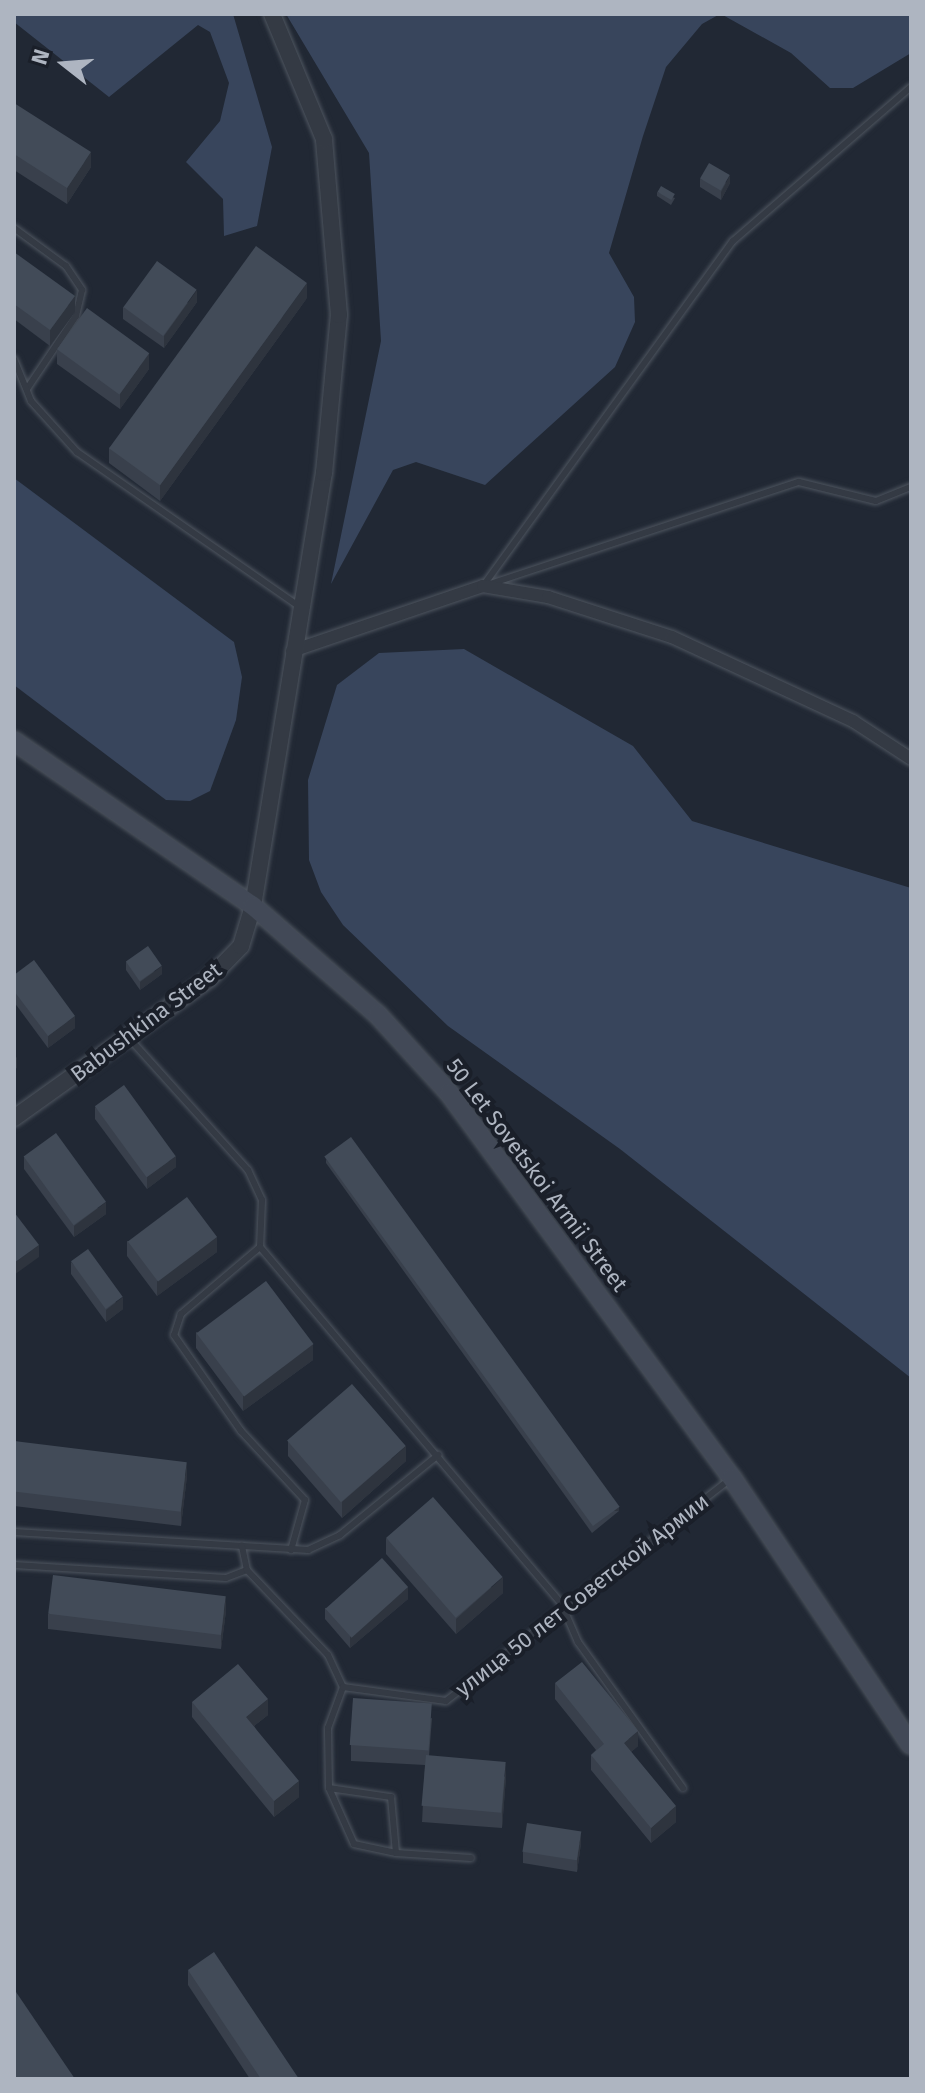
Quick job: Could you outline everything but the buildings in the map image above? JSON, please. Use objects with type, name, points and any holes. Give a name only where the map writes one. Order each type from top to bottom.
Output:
[{"type":"main road","name":"50 Let Sovetskoi Armii Street","points":[[14,741],[253,906],[378,1015],[449,1093],[732,1478],[911,1745]]},
{"type":"street","name":"Babushkina Street","points":[[14,1118],[129,1037],[231,959],[253,906],[336,380],[337,242],[324,139],[272,14]]},
{"type":"street","points":[[292,651],[483,586],[548,597],[672,637],[853,721],[911,759]]},
{"type":"lane","points":[[483,586],[733,241],[911,87]]},
{"type":"lane","points":[[14,228],[66,266],[82,290],[76,316],[27,389]]},
{"type":"lane","points":[[14,359],[27,389],[77,452],[300,607]]},
{"type":"lane","points":[[483,586],[799,482],[876,501],[911,487]]},
{"type":"lane","points":[[129,1037],[248,1170],[262,1200],[260,1247],[562,1605],[578,1642],[683,1788]]},
{"type":"lane","points":[[260,1247],[181,1314],[174,1335],[241,1431],[305,1500],[291,1550]]},
{"type":"lane","points":[[14,1532],[291,1550],[323,1546],[438,1455]]},
{"type":"lane","name":"улица 50 лет Советской Армии","points":[[343,1687],[446,1701],[562,1605],[732,1478]]},
{"type":"lane","points":[[242,1546],[247,1570],[328,1655],[343,1687],[328,1728],[329,1788],[354,1844],[396,1853],[471,1858]]},
{"type":"lane","points":[[14,1565],[210,1579],[247,1570]]},
{"type":"lane","points":[[329,1788],[391,1797],[396,1853]]},
{"type":"water","points":[[14,14],[233,14],[272,147],[257,226],[224,236],[223,199],[186,162],[220,121],[229,83],[210,32],[198,25],[109,97],[14,22]]},
{"type":"water","points":[[286,14],[720,14],[702,24],[666,67],[643,136],[609,253],[634,297],[635,322],[615,367],[485,485],[416,462],[393,470],[331,584],[381,341],[369,153]]},
{"type":"water","points":[[721,14],[911,14],[911,53],[853,88],[830,88],[791,53]]},
{"type":"water","points":[[14,478],[234,642],[242,677],[236,720],[210,791],[190,801],[166,800],[14,685]]},
{"type":"water","points":[[464,649],[633,746],[692,821],[911,888],[911,1378],[620,1149],[448,1026],[343,925],[321,892],[309,860],[308,780],[337,685],[379,653]]}]
